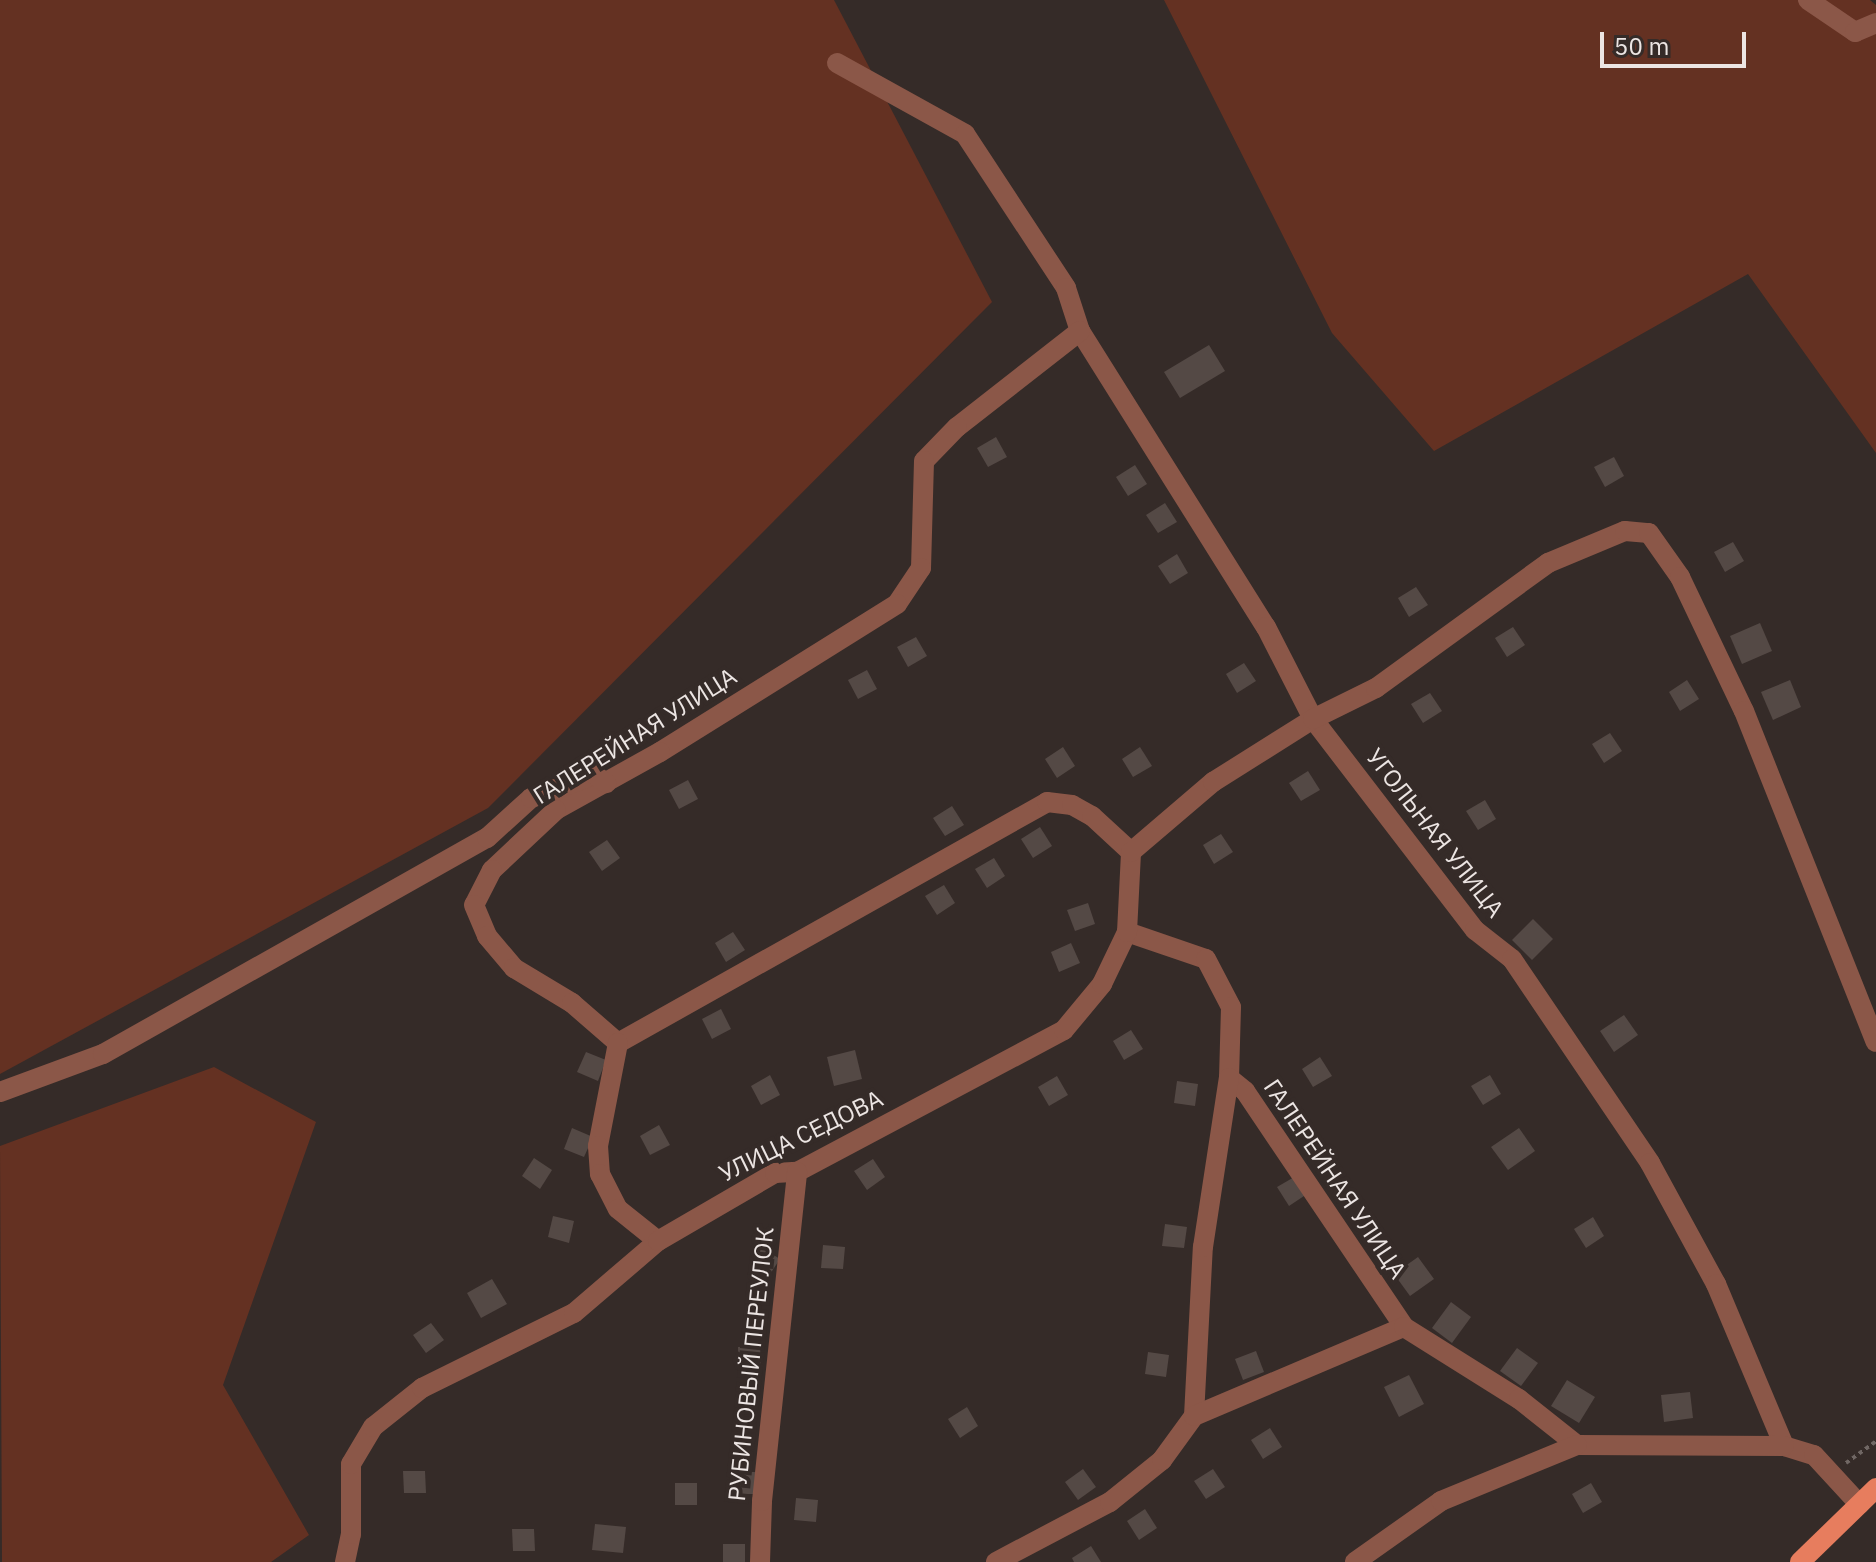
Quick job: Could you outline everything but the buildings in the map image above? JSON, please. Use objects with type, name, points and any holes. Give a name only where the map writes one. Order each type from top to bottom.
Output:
[{"type":"main road","points":[[1800,1562],[1876,1488]]},
{"type":"street","points":[[1808,0],[1855,32],[1876,23]]},
{"type":"street","name":"УГОЛЬНАЯ УЛИЦА","points":[[837,63],[965,134],[1012,211],[1066,288],[1080,331],[1266,627],[1313,719],[1475,930],[1512,959],[1650,1163],[1716,1284],[1784,1446]]},
{"type":"street","name":"ГАЛЕРЕЙНАЯ УЛИЦА","points":[[618,1043],[572,1003],[514,968],[487,936],[474,905],[492,870],[556,810],[606,783],[897,604],[921,568],[924,461],[957,427],[1080,331]]},
{"type":"street","points":[[658,1241],[618,1209],[600,1174],[598,1146],[618,1043],[1047,802],[1072,805],[1092,816],[1131,852],[1213,782],[1313,719],[1376,688],[1548,563],[1625,531],[1649,533],[1680,577],[1744,711],[1876,1042]]},
{"type":"street","points":[[0,1092],[116,1046],[487,838],[531,798],[595,775],[606,783]]},
{"type":"street","name":"УЛИЦА СЕДОВА","points":[[345,1562],[351,1534],[351,1464],[373,1427],[422,1388],[574,1313],[658,1241],[775,1173],[797,1172],[1064,1030],[1102,984],[1127,932],[1131,852]]},
{"type":"street","name":"ГАЛЕРЕЙНАЯ УЛИЦА","points":[[1127,932],[1206,959],[1231,1007],[1229,1078],[1245,1091],[1404,1327]]},
{"type":"street","points":[[1194,1416],[1203,1247],[1229,1078]]},
{"type":"street","name":"РУБИНОВЫЙ ПЕРЕУЛОК","points":[[760,1562],[762,1501],[797,1172]]},
{"type":"street","points":[[996,1562],[1110,1502],[1162,1460],[1194,1416],[1404,1327],[1519,1399],[1577,1445]]},
{"type":"street","points":[[1355,1562],[1441,1501],[1577,1445],[1784,1446],[1814,1455],[1859,1504]]},
{"type":"path","points":[[1831,1474],[1876,1441]]},
{"type":"shaded area","points":[[0,0],[834,0],[992,302],[488,808],[0,1074]]},
{"type":"shaded area","points":[[1164,0],[1870,0],[1876,5],[1876,453],[1748,274],[1434,451],[1332,333]]},
{"type":"shaded area","points":[[214,1067],[316,1122],[223,1385],[309,1535],[271,1562],[2,1562],[0,1146]]}]
